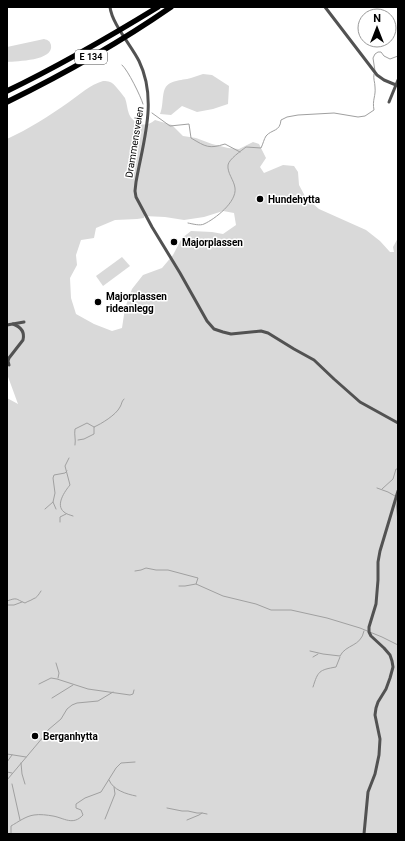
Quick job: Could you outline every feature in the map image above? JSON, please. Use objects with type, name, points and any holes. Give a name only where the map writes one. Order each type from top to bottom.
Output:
[{"type":"highway","name":"E 134","points":[[7,91],[80,53],[158,7]]},
{"type":"highway","name":"E 134","points":[[7,102],[79,64],[171,7]]},
{"type":"street","name":"Drammensveien","points":[[110,7],[115,21],[139,60],[147,84],[148,122],[135,192],[140,204],[208,323],[216,330],[230,334],[261,331],[268,332],[314,360],[360,402],[398,423]]},
{"type":"street","points":[[325,7],[377,74],[384,80],[396,85]]},
{"type":"street","points":[[389,102],[398,80]]},
{"type":"street","points":[[7,326],[24,322]]},
{"type":"street","points":[[9,365],[9,358],[23,338],[20,328],[12,324]]},
{"type":"street","points":[[364,834],[368,792],[375,774],[379,755],[380,739],[375,715],[376,708],[386,689],[393,667],[390,655],[371,636],[369,627],[376,604],[380,551],[398,491]]},
{"type":"shaded area","points":[[44,39],[49,41],[51,45],[47,54],[34,59],[7,62],[7,47]]},
{"type":"shaded area","points":[[203,74],[212,75],[229,86],[228,104],[197,112],[182,106],[171,115],[160,114],[164,91],[168,84]]},
{"type":"shaded area","points":[[103,81],[108,81],[116,86],[125,98],[131,118],[137,123],[144,125],[155,120],[172,125],[183,136],[196,138],[228,148],[239,149],[253,142],[259,144],[266,158],[260,167],[264,173],[283,165],[294,166],[298,172],[299,185],[306,198],[319,209],[366,230],[380,241],[390,252],[394,252],[393,247],[398,238],[398,834],[7,834],[7,398],[18,404],[7,374],[7,139],[39,122],[85,90]],"holes":[[[223,211],[234,213],[236,225],[223,234],[191,231],[182,238],[173,255],[162,268],[143,275],[132,289],[125,308],[122,328],[112,331],[94,324],[76,314],[71,298],[70,278],[77,265],[76,255],[81,240],[94,238],[96,228],[115,220],[137,219],[144,218],[144,216],[184,220],[204,217]]]},
{"type":"shaded area","points":[[122,257],[130,266],[103,286],[96,276]]},
{"type":"waterway","points":[[375,71],[373,58],[378,52],[381,52],[384,56],[390,59],[398,56]]},
{"type":"waterway","points":[[122,65],[131,78],[143,104]]},
{"type":"waterway","points":[[188,223],[202,225],[214,218],[229,204],[235,193],[235,188],[228,168],[229,163],[246,147],[261,148],[266,136],[279,127],[281,120],[298,115],[334,113],[358,117],[365,116],[374,110],[374,74]]},
{"type":"waterway","points":[[152,113],[170,126],[189,124],[191,138],[204,145],[211,147],[225,144],[240,152]]},
{"type":"waterway","points":[[78,440],[94,434],[94,427],[112,416],[118,410],[124,399]]},
{"type":"waterway","points":[[75,445],[75,429],[87,423],[94,427]]},
{"type":"waterway","points":[[69,458],[65,466],[70,485],[62,498],[60,506],[65,513],[73,516]]},
{"type":"waterway","points":[[382,489],[393,479],[396,469],[398,469]]},
{"type":"waterway","points":[[56,509],[53,502],[55,493],[53,478],[54,475],[65,473],[67,471]]},
{"type":"waterway","points":[[377,488],[395,496]]},
{"type":"waterway","points":[[396,501],[398,522]]},
{"type":"waterway","points":[[45,509],[53,502]]},
{"type":"waterway","points":[[60,522],[60,517],[66,514]]},
{"type":"waterway","points":[[135,571],[146,568],[168,570],[198,578],[196,584],[223,596],[256,604],[271,610],[291,610],[327,618],[360,628],[398,645]]},
{"type":"waterway","points":[[179,586],[196,584]]},
{"type":"waterway","points":[[7,601],[15,599],[25,603],[36,598],[41,591]]},
{"type":"waterway","points":[[7,605],[14,605],[22,602]]},
{"type":"waterway","points":[[310,651],[340,656],[346,649],[360,640],[364,631]]},
{"type":"waterway","points":[[313,657],[318,654]]},
{"type":"waterway","points":[[313,687],[318,674],[323,670],[336,667],[340,657]]},
{"type":"waterway","points":[[56,663],[59,673],[58,678]]},
{"type":"waterway","points":[[39,684],[51,678],[88,689],[130,695],[133,694],[134,690]]},
{"type":"waterway","points":[[52,698],[73,685]]},
{"type":"waterway","points":[[7,780],[48,730],[61,719],[67,709],[77,703],[98,701],[113,692]]},
{"type":"waterway","points":[[7,754],[26,757]]},
{"type":"waterway","points":[[7,762],[12,755]]},
{"type":"waterway","points":[[11,834],[11,826],[22,819],[31,816],[46,815],[72,821],[76,820],[83,815],[81,810],[76,808],[76,804],[85,798],[101,792],[116,768],[121,763],[135,762]]},
{"type":"waterway","points":[[21,763],[25,784]]},
{"type":"waterway","points":[[7,772],[12,773]]},
{"type":"waterway","points":[[109,780],[117,789],[124,793],[136,796]]},
{"type":"waterway","points":[[12,784],[20,820]]},
{"type":"waterway","points":[[105,819],[115,794],[114,787]]},
{"type":"waterway","points":[[167,808],[207,814]]},
{"type":"waterway","points":[[187,820],[202,813]]},
{"type":"place","name":"Hundehytta","points":[[260,199]]},
{"type":"place","name":"Majorplassen","points":[[174,242]]},
{"type":"place","name":"Majorplassen rideanlegg","points":[[98,302]]},
{"type":"place","name":"Berganhytta","points":[[35,736]]}]
